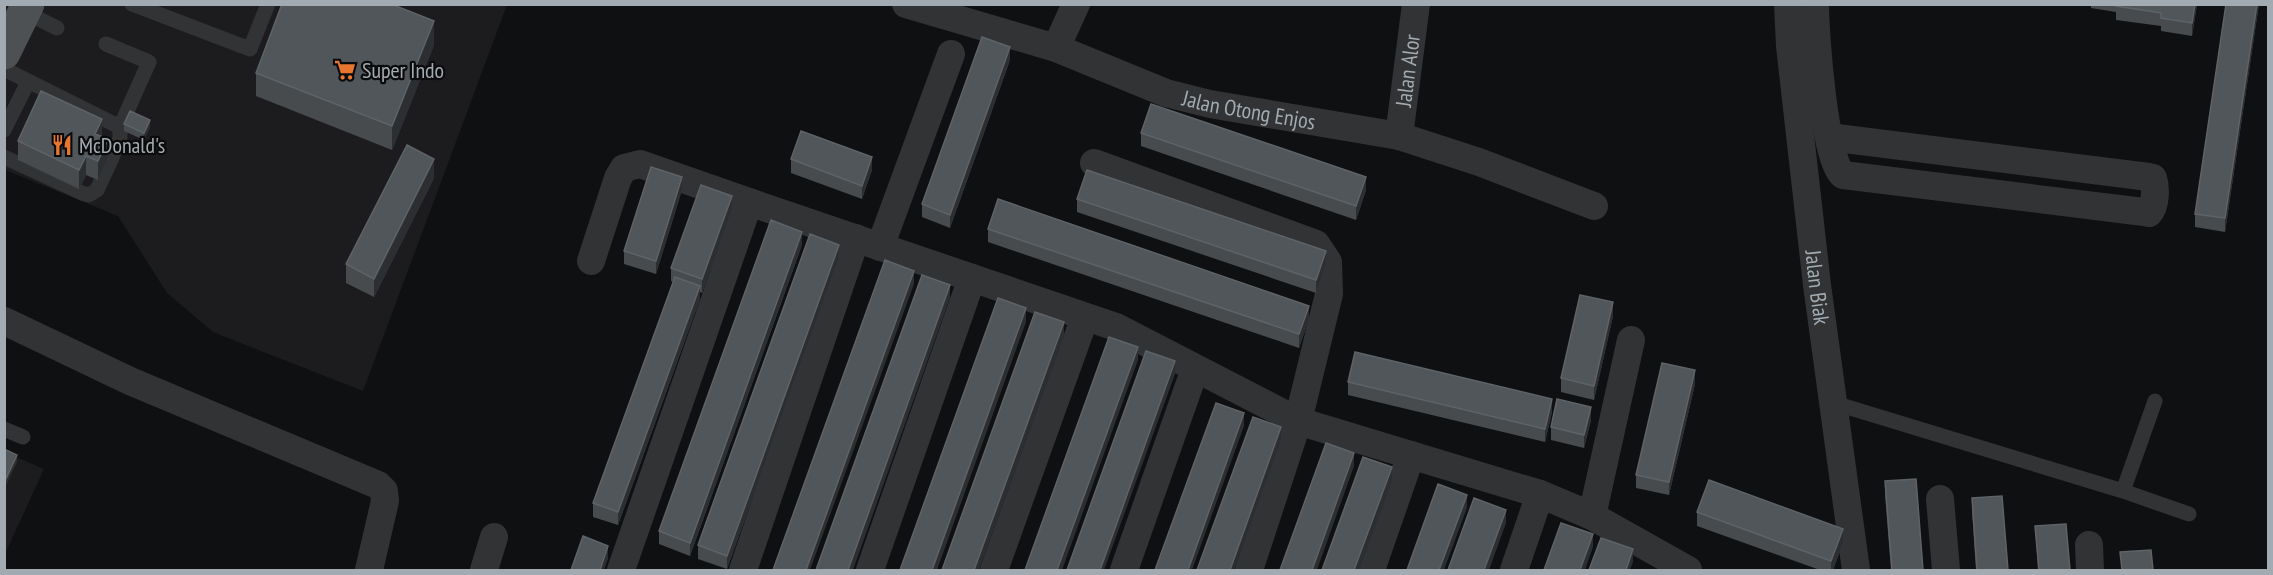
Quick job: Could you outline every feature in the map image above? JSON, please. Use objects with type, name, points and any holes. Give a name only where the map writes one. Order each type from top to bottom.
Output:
[{"type":"main road","points":[[4,53],[26,8]]},
{"type":"street","name":"Jalan Otong Enjos","points":[[906,4],[1056,48],[1166,93],[1210,104],[1399,136],[1479,162],[1594,206]]},
{"type":"street","points":[[1056,48],[1076,4]]},
{"type":"street","name":"Jalan Alor","points":[[1399,136],[1416,4]]},
{"type":"street","name":"Jalan Biak","points":[[1788,4],[1790,46],[1817,285],[1856,570]]},
{"type":"street","points":[[1815,4],[1820,85],[1829,137],[1838,169],[1843,175],[2150,213],[2153,209],[2155,182],[2153,178],[1829,137]]},
{"type":"street","points":[[743,570],[868,242],[951,54]]},
{"type":"street","points":[[1995,194],[1997,159]]},
{"type":"street","points":[[1094,163],[1316,244],[1328,262],[1329,294],[1298,422],[1249,570]]},
{"type":"street","points":[[591,261],[618,177],[624,168],[640,164],[1116,327],[1298,422],[1540,494],[1592,516],[1654,561],[1688,570]]},
{"type":"street","points":[[628,568],[748,202]]},
{"type":"street","points":[[870,570],[972,278]]},
{"type":"street","points":[[994,570],[1085,317]]},
{"type":"street","points":[[4,321],[130,381],[378,485],[384,491],[385,501],[369,570]]},
{"type":"street","points":[[1592,516],[1631,340]]},
{"type":"street","points":[[1124,570],[1195,369]]},
{"type":"street","points":[[1371,570],[1411,455]]},
{"type":"street","points":[[1514,570],[1540,494]]},
{"type":"street","points":[[1940,499],[1946,570]]},
{"type":"street","points":[[484,570],[494,537]]},
{"type":"lane","points":[[132,4],[250,49],[268,4]]},
{"type":"lane","points":[[26,8],[57,28]]},
{"type":"lane","points":[[4,157],[88,195],[97,190],[120,138],[120,127],[149,62],[106,44]]},
{"type":"lane","points":[[4,69],[120,127]]},
{"type":"lane","points":[[4,130],[28,82]]},
{"type":"lane","points":[[2123,491],[2155,402]]},
{"type":"lane","points":[[1834,403],[2123,491],[2189,514]]},
{"type":"lane","points":[[4,429],[23,437]]},
{"type":"shaded area","points":[[4,5],[507,5],[363,391],[213,332],[167,293],[118,216],[5,170],[5,126],[13,111],[5,108]]},
{"type":"shaded area","points":[[5,452],[44,469],[5,554]]},
{"type":"building","name":"Super Indo","points":[[282,4],[391,4],[434,21],[392,126],[256,73]]},
{"type":"building","points":[[2116,4],[2195,4],[2192,23],[2161,18],[2161,13],[2116,6]]},
{"type":"building","points":[[2226,4],[2257,4],[2225,218],[2195,214]]},
{"type":"building","points":[[982,37],[1010,47],[950,215],[922,204]]},
{"type":"building","name":"McDonald's","points":[[41,91],[102,119],[95,134],[108,139],[98,161],[86,156],[79,170],[18,141]]},
{"type":"building","points":[[1151,104],[1366,177],[1356,206],[1141,133]]},
{"type":"building","points":[[130,111],[150,120],[144,133],[124,124]]},
{"type":"building","points":[[801,131],[872,157],[862,186],[791,159]]},
{"type":"building","points":[[407,145],[434,159],[374,279],[346,264]]},
{"type":"building","points":[[651,167],[682,177],[656,261],[624,251]]},
{"type":"building","points":[[1087,170],[1326,251],[1316,280],[1077,199]]},
{"type":"building","points":[[701,185],[732,196],[702,279],[671,268]]},
{"type":"building","points":[[998,199],[1309,306],[1299,334],[988,229]]},
{"type":"building","points":[[771,220],[802,232],[690,543],[659,531]]},
{"type":"building","points":[[810,234],[839,245],[727,556],[698,545]]},
{"type":"building","points":[[885,260],[914,271],[806,570],[773,570]]},
{"type":"building","points":[[922,275],[950,285],[848,570],[816,570]]},
{"type":"building","points":[[675,277],[700,286],[618,512],[593,503]]},
{"type":"building","points":[[1580,295],[1613,302],[1594,386],[1561,378]]},
{"type":"building","points":[[998,298],[1026,308],[932,570],[900,570]]},
{"type":"building","points":[[1035,312],[1064,322],[974,570],[942,570]]},
{"type":"building","points":[[1109,337],[1138,347],[1057,570],[1025,570]]},
{"type":"building","points":[[1146,351],[1175,361],[1100,570],[1067,570]]},
{"type":"building","points":[[1355,352],[1552,399],[1545,429],[1348,382]]},
{"type":"building","points":[[1662,363],[1695,370],[1669,482],[1636,475]]},
{"type":"building","points":[[1557,399],[1591,407],[1584,435],[1551,427]]},
{"type":"building","points":[[1216,403],[1244,413],[1188,570],[1155,570]]},
{"type":"building","points":[[1253,417],[1281,427],[1230,570],[1197,570]]},
{"type":"building","points":[[1326,443],[1354,453],[1312,570],[1280,570]]},
{"type":"building","points":[[4,449],[17,455],[4,483]]},
{"type":"building","points":[[1363,457],[1392,467],[1354,570],[1322,570]]},
{"type":"building","points":[[1916,479],[1923,570],[1892,570],[1885,481]]},
{"type":"building","points":[[1709,480],[1843,529],[1831,561],[1697,512]]},
{"type":"building","points":[[1438,484],[1467,495],[1439,570],[1407,570]]},
{"type":"building","points":[[2002,496],[2008,570],[1977,570],[1972,498]]},
{"type":"building","points":[[1474,498],[1506,510],[1484,570],[1448,570]]},
{"type":"building","points":[[1561,523],[1593,534],[1580,570],[1544,570]]},
{"type":"building","points":[[2066,524],[2070,570],[2039,570],[2035,526]]},
{"type":"building","points":[[583,536],[608,546],[600,570],[571,570]]},
{"type":"building","points":[[1601,538],[1633,549],[1626,570],[1589,570]]},
{"type":"building","points":[[2151,550],[2153,570],[2122,570],[2120,552]]},
{"type":"place","name":"Super Indo","points":[[345,70]]},
{"type":"place","name":"McDonald's","points":[[62,145]]}]
